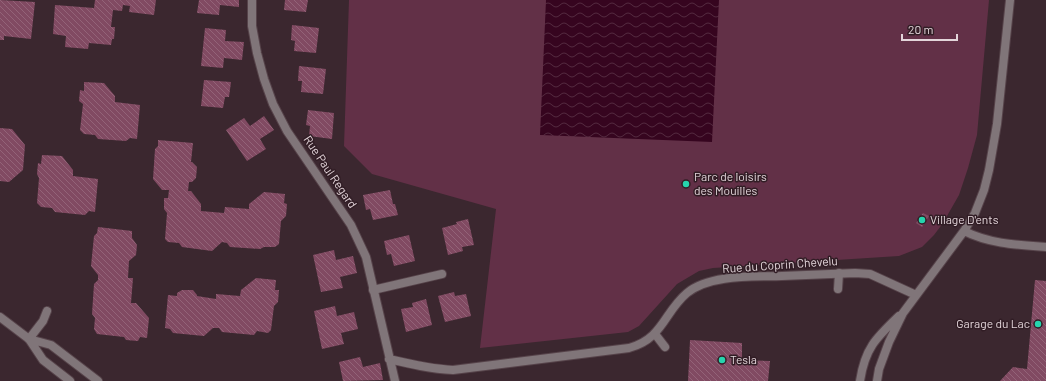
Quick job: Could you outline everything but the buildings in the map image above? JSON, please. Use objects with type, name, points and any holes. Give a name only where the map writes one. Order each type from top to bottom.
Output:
[{"type":"street","name":"Rue Paul Regard","points":[[252,0],[252,26],[257,53],[273,104],[287,131],[354,230],[366,257],[394,381]]},
{"type":"street","points":[[860,381],[863,363],[872,344],[879,335],[902,313],[931,277],[964,232],[975,213],[984,190],[989,170],[997,124],[1010,0]]},
{"type":"street","points":[[964,232],[998,243],[1046,247]]},
{"type":"street","points":[[838,289],[839,273]]},
{"type":"street","name":"Rue du Coprin Chevelu","points":[[389,359],[439,370],[453,370],[629,348],[641,344],[655,334],[676,304],[688,292],[699,286],[729,278],[839,273],[870,274],[916,295]]},
{"type":"street","points":[[373,290],[442,274]]},
{"type":"street","points":[[29,339],[43,321],[47,311]]},
{"type":"street","points":[[877,381],[889,342],[902,313]]},
{"type":"street","points":[[0,317],[29,339],[43,360],[70,381]]},
{"type":"street","points":[[655,334],[665,347]]},
{"type":"street","points":[[29,339],[51,345],[98,381]]},
{"type":"shaded area","name":"Parc de loisirs des Mouilles","points":[[349,0],[989,0],[977,135],[959,195],[943,223],[922,247],[899,256],[713,268],[699,271],[677,284],[639,326],[628,332],[480,348],[496,209],[372,174],[344,146]]},
{"type":"water","points":[[546,0],[719,0],[712,142],[540,135]]},
{"type":"place","name":"Parc de loisirs des Mouilles","points":[[686,184]]},
{"type":"place","name":"Village D'ents","points":[[922,220]]},
{"type":"place","name":"Garage du Lac","points":[[1038,324]]},
{"type":"place","name":"Tesla","points":[[722,360]]}]
